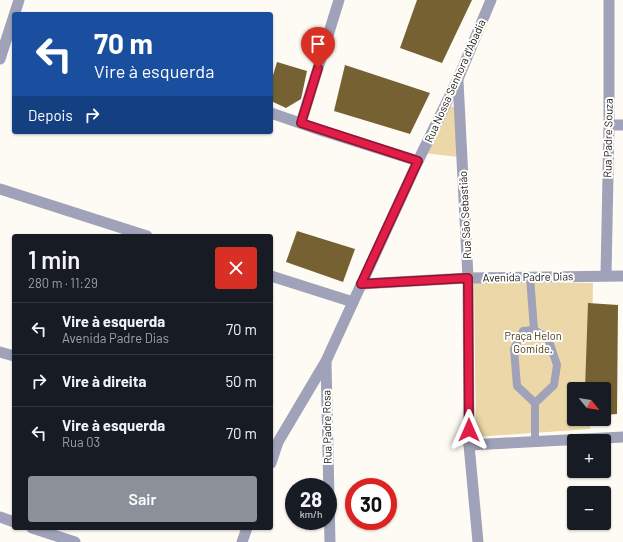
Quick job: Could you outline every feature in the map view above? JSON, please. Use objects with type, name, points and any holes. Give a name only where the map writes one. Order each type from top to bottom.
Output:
[{"type":"street","points":[[13,12],[18,0]]},
{"type":"street","points":[[301,123],[338,0]]},
{"type":"street","name":"Rua Nossa Senhora d'Abadia","points":[[273,452],[275,441],[326,361],[418,161],[458,79],[491,0]]},
{"type":"street","name":"Rua Padre Souza","points":[[606,275],[609,125],[609,0]]},
{"type":"street","points":[[0,59],[8,24],[12,14]]},
{"type":"street","name":"Rua São Sebastião","points":[[458,79],[468,278],[469,445],[478,542]]},
{"type":"street","points":[[273,114],[418,161]]},
{"type":"street","points":[[609,125],[623,125]]},
{"type":"street","points":[[0,189],[141,234]]},
{"type":"street","name":"Avenida Padre Dias","points":[[361,284],[468,278],[606,275],[623,276]]},
{"type":"street","points":[[273,277],[353,302]]},
{"type":"street","points":[[0,352],[12,355]]},
{"type":"street","name":"Rua Padre Rosa","points":[[326,361],[330,542]]},
{"type":"street","points":[[469,445],[623,437]]},
{"type":"street","points":[[0,518],[12,521]]},
{"type":"street","points":[[38,530],[75,542]]},
{"type":"street","points":[[242,542],[246,530]]},
{"type":"lane","points":[[530,277],[534,330]]},
{"type":"lane","points":[[534,442],[535,403],[554,385],[557,365],[548,338],[534,330],[522,331],[514,349],[517,386],[535,403]]},
{"type":"green space","points":[[449,105],[455,108],[458,157],[424,153]]},
{"type":"green space","name":"Praça Helon Gomide.","points":[[474,283],[593,283],[591,382],[567,382],[567,426],[590,426],[590,429],[476,437]]},
{"type":"building","points":[[417,0],[472,0],[442,63],[400,48]]},
{"type":"building","points":[[277,62],[307,71],[301,99],[286,108],[273,102],[273,75]]},
{"type":"building","points":[[345,65],[430,93],[410,134],[334,111]]},
{"type":"building","points":[[297,231],[355,249],[343,282],[286,262]]},
{"type":"building","points":[[588,303],[618,305],[617,414],[611,414],[611,382],[585,382]]},
{"type":"route","points":[[318,68],[301,123],[418,161],[361,284],[468,278],[469,430]]}]
